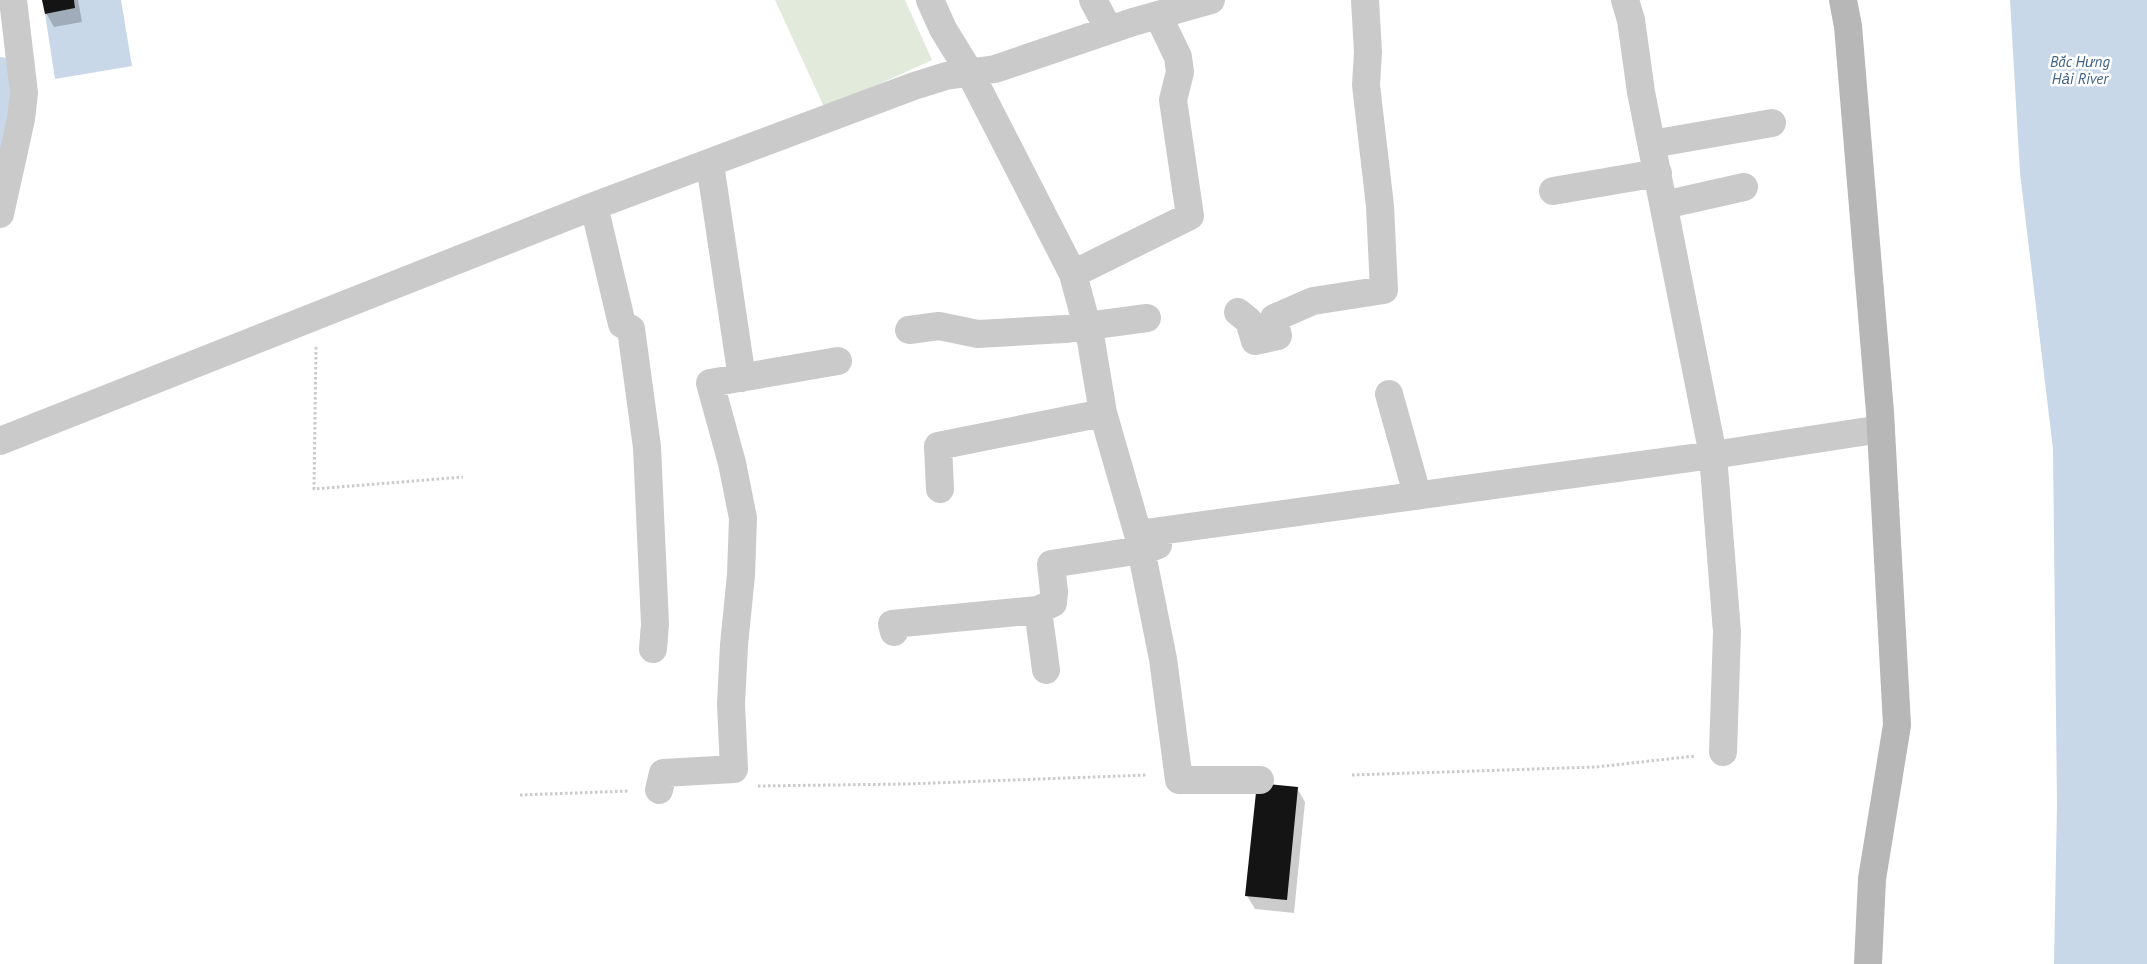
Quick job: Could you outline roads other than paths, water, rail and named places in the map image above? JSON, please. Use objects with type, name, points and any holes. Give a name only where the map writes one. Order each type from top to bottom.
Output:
[{"type":"main road","points":[[1842,0],[1848,26],[1881,429],[1898,725],[1872,879],[1868,964]]},
{"type":"street","points":[[0,214],[21,119],[24,93],[14,0]]},
{"type":"street","points":[[930,0],[943,29],[970,73],[1073,274],[1087,326],[1103,413],[1147,538],[1179,780],[1260,780]]},
{"type":"street","points":[[1093,0],[1109,30]]},
{"type":"street","points":[[0,441],[594,206],[914,86],[946,76],[995,69],[1109,30],[1211,0]]},
{"type":"street","points":[[1238,312],[1248,321],[1256,341],[1278,336],[1274,318],[1313,301],[1384,290],[1380,206],[1366,85],[1368,52],[1365,0]]},
{"type":"street","points":[[1625,0],[1631,20],[1641,92],[1713,455],[1727,632],[1723,752]]},
{"type":"street","points":[[1073,274],[1190,216],[1173,100],[1180,72],[1178,57],[1158,15]]},
{"type":"street","points":[[1652,144],[1772,123]]},
{"type":"street","points":[[710,164],[742,378]]},
{"type":"street","points":[[1553,191],[1658,172]]},
{"type":"street","points":[[1664,205],[1744,188]]},
{"type":"street","points":[[594,206],[622,324],[631,329],[647,447],[655,624],[653,649]]},
{"type":"street","points":[[909,330],[939,326],[978,334],[1087,326],[1147,318]]},
{"type":"street","points":[[659,790],[662,773],[734,769],[731,704],[734,645],[741,576],[743,518],[732,463],[710,383],[838,361]]},
{"type":"street","points":[[1389,394],[1418,494]]},
{"type":"street","points":[[940,489],[938,446],[1103,413]]},
{"type":"street","points":[[894,632],[892,624],[1038,610],[1053,603],[1054,592],[1051,564],[1147,538],[1418,494],[1713,455],[1881,429]]},
{"type":"street","points":[[1038,610],[1046,670]]},
{"type":"water","points":[[74,0],[121,0],[132,66],[55,79],[45,14],[75,8]]},
{"type":"water","name":"Bắc Hưng Hải River","points":[[2010,0],[2147,0],[2147,964],[2054,964],[2057,804],[2053,449],[2020,173]]},
{"type":"waterway","points":[[0,74],[4,113],[0,139]]}]
